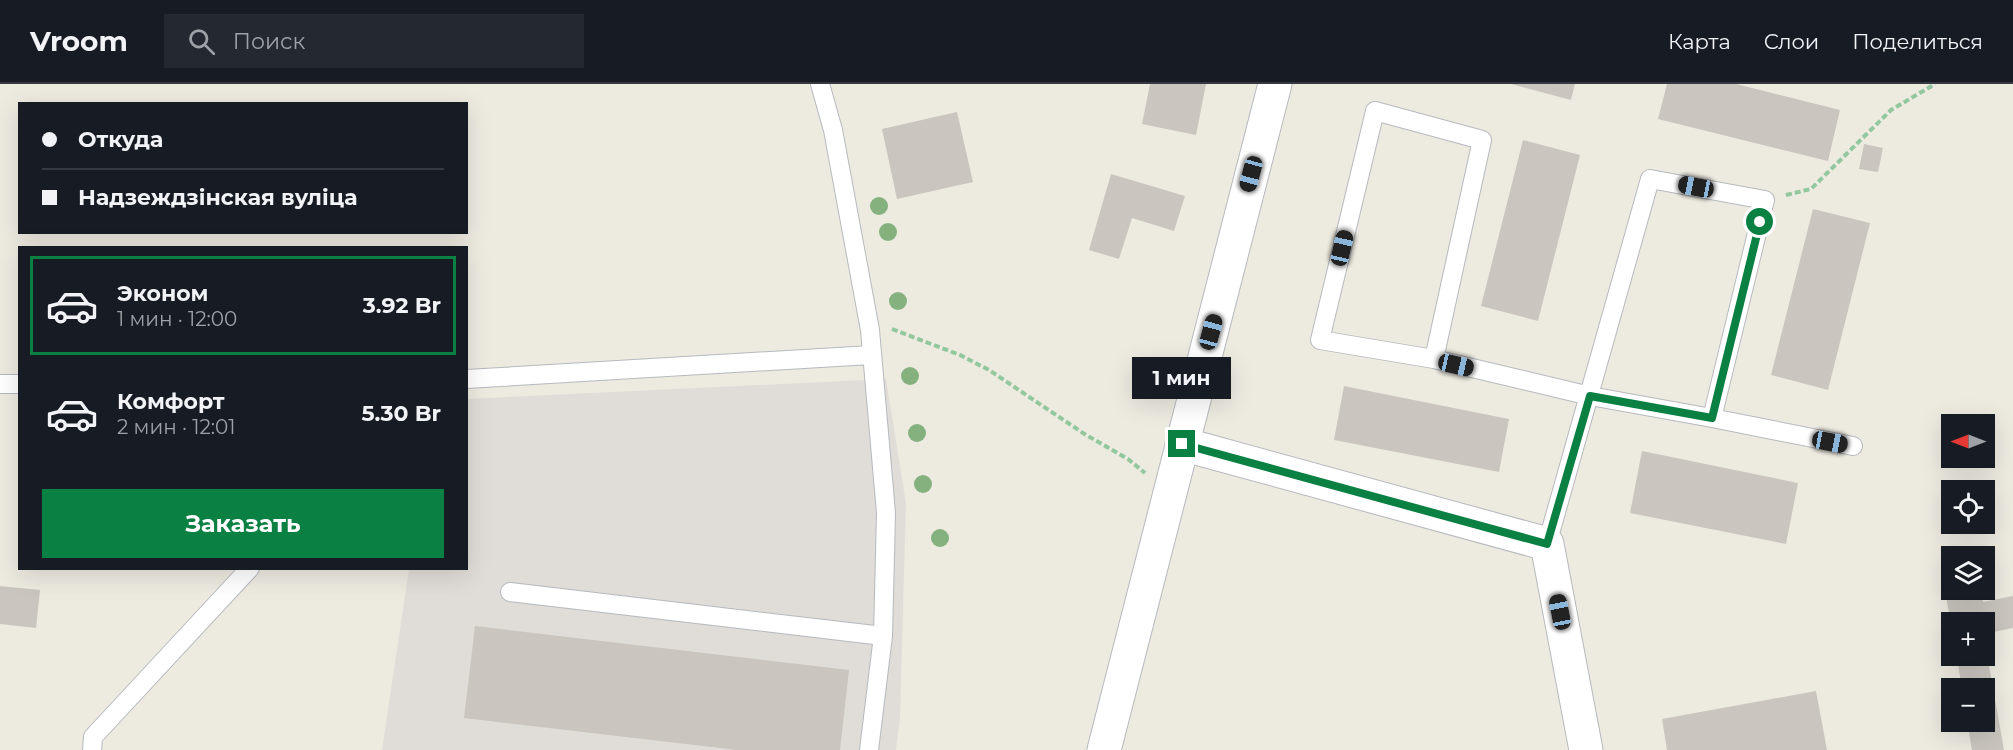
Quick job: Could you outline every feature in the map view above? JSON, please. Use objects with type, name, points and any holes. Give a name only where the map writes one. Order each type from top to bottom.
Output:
[{"type":"street","points":[[1104,750],[1275,84]]},
{"type":"street","points":[[1182,444],[1547,544],[1586,750]]},
{"type":"lane","points":[[820,84],[833,130],[870,330],[886,513],[883,636],[869,750]]},
{"type":"lane","points":[[1434,359],[1482,140],[1375,111],[1320,340],[1434,359],[1590,396],[1853,446]]},
{"type":"lane","points":[[1547,544],[1650,179],[1765,200],[1712,418]]},
{"type":"lane","points":[[468,379],[871,355]]},
{"type":"lane","points":[[0,384],[18,384]]},
{"type":"lane","points":[[92,750],[93,737],[248,570]]},
{"type":"lane","points":[[510,592],[883,636]]},
{"type":"path","points":[[1765,200],[1811,189],[1891,110],[1935,84]]},
{"type":"path","points":[[870,330],[896,329],[960,355],[989,370],[1086,435],[1128,459],[1168,494]]},
{"type":"shaded area","points":[[886,379],[906,504],[900,717],[896,750],[382,750],[409,570],[468,570],[468,399]]},
{"type":"building","points":[[1150,84],[1206,84],[1196,135],[1142,124]]},
{"type":"building","points":[[1511,84],[1575,84],[1571,100]]},
{"type":"building","points":[[1667,84],[1736,84],[1840,110],[1828,161],[1658,119]]},
{"type":"building","points":[[957,112],[973,182],[897,199],[882,129]]},
{"type":"building","points":[[1523,140],[1580,155],[1538,321],[1481,306]]},
{"type":"building","points":[[1864,144],[1883,148],[1878,172],[1859,169]]},
{"type":"building","points":[[1111,174],[1185,196],[1174,231],[1132,218],[1119,259],[1089,250]]},
{"type":"building","points":[[1813,209],[1870,223],[1828,390],[1771,375]]},
{"type":"building","points":[[1344,386],[1509,419],[1499,472],[1334,440]]},
{"type":"building","points":[[1642,451],[1798,483],[1786,544],[1630,513]]},
{"type":"building","points":[[0,586],[40,590],[36,628],[0,624]]},
{"type":"building","points":[[2013,596],[2013,628],[1995,632],[1995,612],[1949,612],[1947,600],[1982,600],[1983,602]]},
{"type":"building","points":[[475,626],[849,670],[840,750],[737,750],[464,718]]},
{"type":"building","points":[[1958,666],[1989,666],[1991,678],[1960,678]]},
{"type":"building","points":[[1816,691],[1827,750],[1667,750],[1662,719]]},
{"type":"building","points":[[1995,699],[2004,750],[1972,750],[1969,732],[1995,732]]},
{"type":"route","points":[[1182,444],[1547,544],[1590,396],[1712,418],[1760,222]]}]
